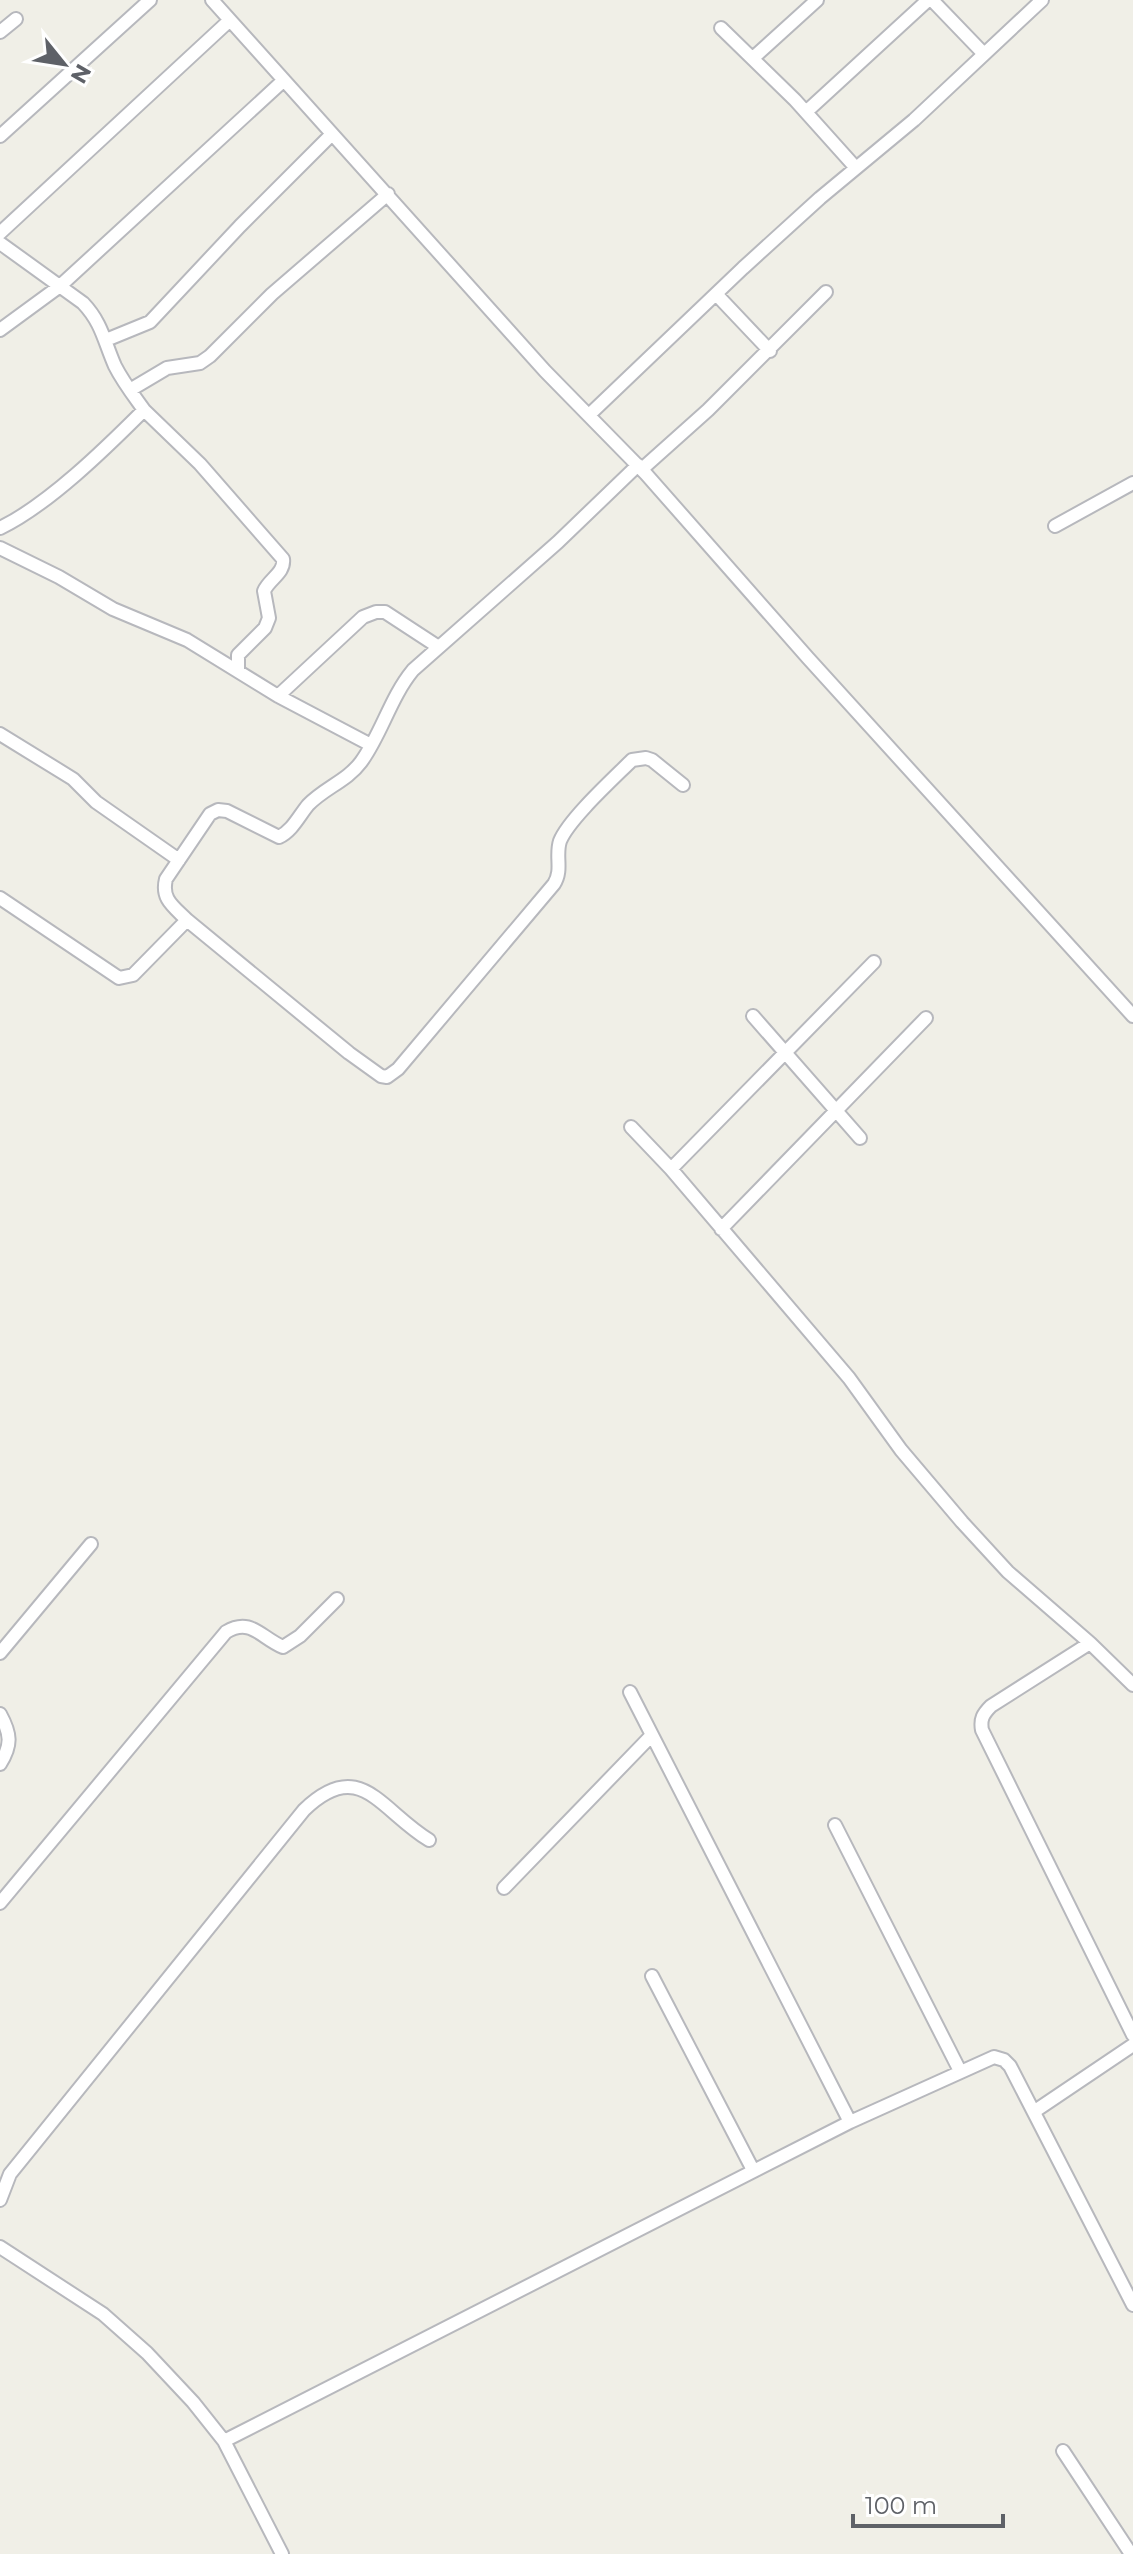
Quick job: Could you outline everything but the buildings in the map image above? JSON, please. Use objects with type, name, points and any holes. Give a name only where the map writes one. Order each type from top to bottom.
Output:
[{"type":"street","points":[[0,136],[150,0]]},
{"type":"street","points":[[212,0],[545,371],[640,467],[808,658],[1133,1016]]},
{"type":"street","points":[[753,58],[817,0]]},
{"type":"street","points":[[806,112],[930,0],[984,54]]},
{"type":"street","points":[[589,415],[716,294],[914,120],[1042,0]]},
{"type":"street","points":[[0,32],[16,19]]},
{"type":"street","points":[[0,233],[230,20]]},
{"type":"street","points":[[721,28],[806,112],[856,168]]},
{"type":"street","points":[[0,330],[60,286],[284,80]]},
{"type":"street","points":[[106,340],[150,322],[332,134]]},
{"type":"street","points":[[130,390],[167,368],[200,363],[210,356],[272,294],[388,194]]},
{"type":"street","points":[[0,243],[94,314],[116,368],[144,410],[200,464],[283,559],[280,572],[264,591],[269,618],[265,628],[238,655],[238,671]]},
{"type":"street","points":[[683,785],[646,758],[632,760],[567,829],[558,848],[559,873],[554,884],[398,1069],[387,1077],[349,1053],[187,920],[166,899],[166,879],[210,814],[218,810],[227,811],[279,837],[309,804],[355,770],[401,685],[437,646],[770,351],[826,292]]},
{"type":"street","points":[[716,294],[770,351]]},
{"type":"street","points":[[0,528],[52,493],[144,410]]},
{"type":"street","points":[[1055,526],[1133,483]]},
{"type":"street","points":[[0,548],[59,577],[113,609],[187,640],[278,696],[371,745]]},
{"type":"street","points":[[278,696],[363,617],[376,612],[385,612],[437,646]]},
{"type":"street","points":[[0,734],[73,779],[96,802],[179,860]]},
{"type":"street","points":[[0,898],[119,978],[133,975],[187,920]]},
{"type":"street","points":[[671,1169],[874,962]]},
{"type":"street","points":[[753,1016],[860,1138]]},
{"type":"street","points":[[721,1229],[926,1018]]},
{"type":"street","points":[[631,1127],[671,1169],[849,1378],[901,1450],[962,1522],[1008,1572],[1133,1685]]},
{"type":"street","points":[[0,1653],[91,1544]]},
{"type":"street","points":[[0,1903],[226,1632],[247,1625],[283,1647],[300,1636],[337,1599]]},
{"type":"street","points":[[1090,1643],[991,1706],[983,1714],[981,1722],[982,1730],[1133,2035]]},
{"type":"street","points":[[630,1692],[850,2122]]},
{"type":"street","points":[[0,1714],[10,1740],[0,1764]]},
{"type":"street","points":[[504,1888],[651,1736]]},
{"type":"street","points":[[0,2200],[10,2174],[304,1810],[318,1797],[340,1787],[366,1790],[429,1840]]},
{"type":"street","points":[[835,1825],[960,2071]]},
{"type":"street","points":[[652,1976],[753,2170]]},
{"type":"street","points":[[1035,2111],[1133,2045]]},
{"type":"street","points":[[224,2441],[753,2170],[986,2058],[1004,2060],[1035,2111],[1133,2305]]},
{"type":"street","points":[[0,2247],[103,2314],[174,2380],[206,2415],[224,2441],[282,2554]]},
{"type":"street","points":[[1063,2451],[1131,2554]]}]
